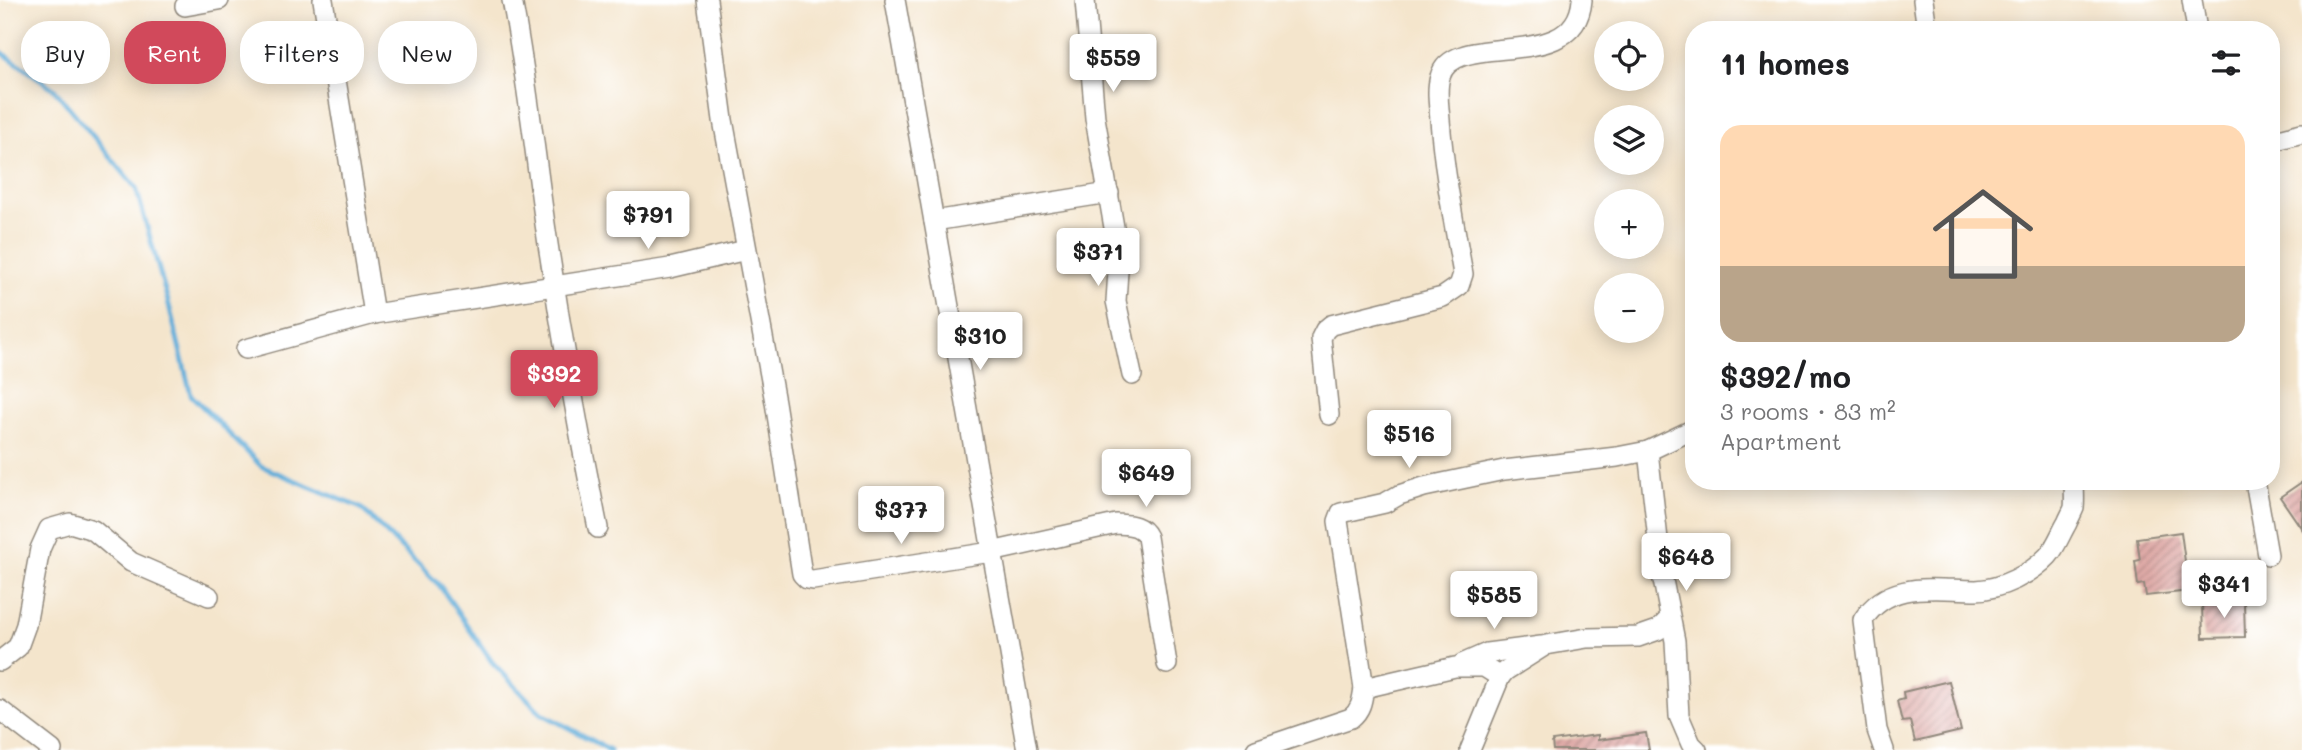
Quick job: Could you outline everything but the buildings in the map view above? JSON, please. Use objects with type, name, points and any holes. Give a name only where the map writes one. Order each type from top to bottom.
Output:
[{"type":"street","points":[[185,6],[219,0]]},
{"type":"street","points":[[323,0],[374,314]]},
{"type":"street","points":[[512,0],[523,58],[544,220],[572,400],[598,528]]},
{"type":"street","points":[[706,0],[723,120],[782,444],[802,574],[813,580],[991,552],[1116,524],[1135,525],[1145,531],[1147,537],[1167,664]]},
{"type":"street","points":[[895,0],[1027,750]]},
{"type":"street","points":[[1085,0],[1095,118],[1119,256],[1116,301],[1132,375]]},
{"type":"street","points":[[1329,415],[1321,338],[1325,330],[1331,325],[1443,297],[1459,286],[1463,274],[1443,155],[1438,92],[1440,75],[1448,63],[1462,55],[1547,43],[1562,36],[1581,14],[1582,0]]},
{"type":"street","points":[[1923,0],[1926,21]]},
{"type":"street","points":[[2192,0],[2196,21]]},
{"type":"street","points":[[2280,139],[2302,133]]},
{"type":"street","points":[[934,221],[1109,193]]},
{"type":"street","points":[[246,349],[374,314],[670,268],[746,250]]},
{"type":"street","points":[[1256,750],[1351,718],[1361,704],[1364,688],[1338,521],[1341,513],[1385,503],[1424,486],[1504,470],[1648,451],[1685,433]]},
{"type":"street","points":[[1648,451],[1662,575],[1675,641],[1679,716],[1691,744],[1697,750]]},
{"type":"street","points":[[1884,750],[1877,730],[1863,620],[1871,607],[1886,598],[1922,587],[1978,590],[2004,584],[2028,572],[2049,555],[2062,533],[2074,508],[2074,490]]},
{"type":"street","points":[[2257,490],[2268,555]]},
{"type":"street","points":[[0,661],[18,647],[26,625],[40,549],[49,529],[70,523],[93,530],[131,562],[209,596]]},
{"type":"street","points":[[1364,688],[1455,667],[1487,653],[1587,638],[1638,638],[1658,630],[1670,618]]},
{"type":"street","points":[[1470,750],[1500,677],[1546,645]]},
{"type":"street","points":[[1455,667],[1484,667],[1500,677]]},
{"type":"street","points":[[0,710],[52,750]]},
{"type":"waterway","points":[[0,51],[54,89],[136,188],[191,395],[261,466],[361,508],[440,586],[492,662],[541,713],[610,750]]}]
